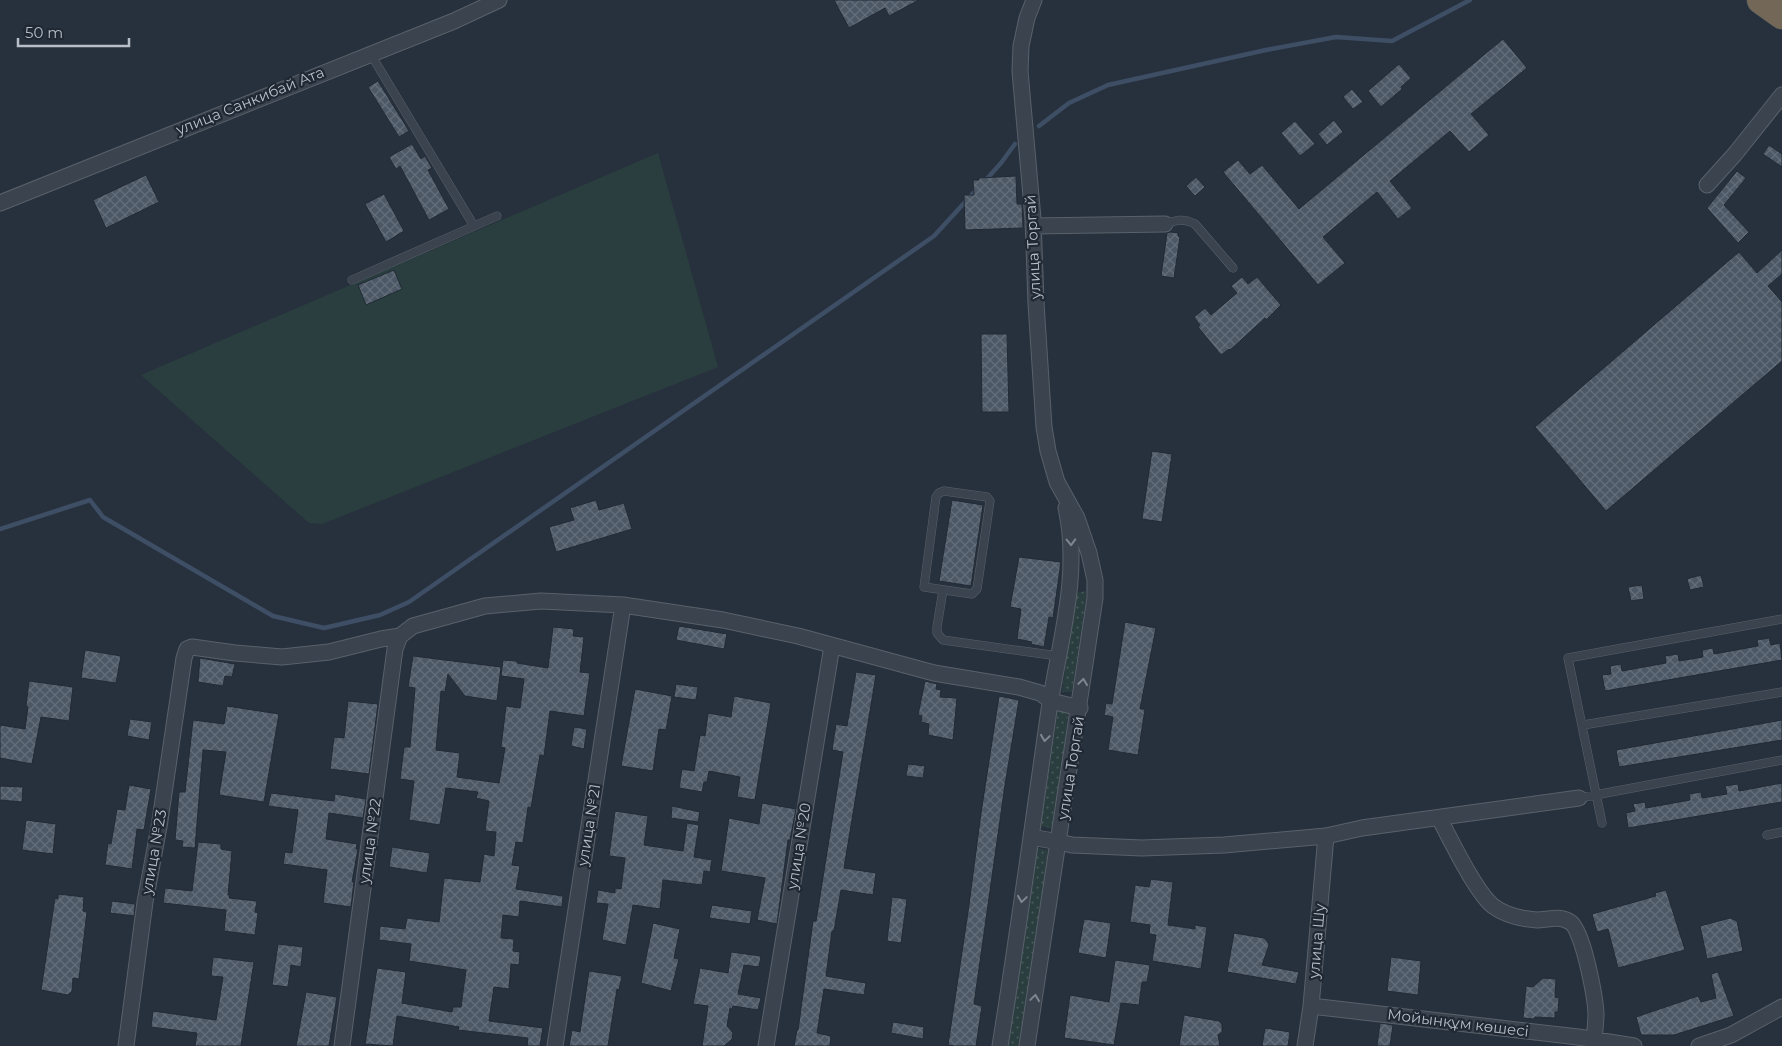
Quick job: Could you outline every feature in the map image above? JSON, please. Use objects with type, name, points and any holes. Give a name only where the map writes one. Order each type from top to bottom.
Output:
[{"type":"highway","points":[[1761,0],[1782,15]]},
{"type":"street","name":"улица Санкибай Ата","points":[[0,202],[454,20],[499,0]]},
{"type":"street","name":"улица Торгай","points":[[1000,1046],[1072,565],[1071,535],[1062,494],[1048,452],[1044,427],[1033,226],[1020,71],[1021,46],[1027,18],[1034,0]]},
{"type":"street","points":[[1707,185],[1735,154],[1782,95]]},
{"type":"street","points":[[1033,226],[1165,224]]},
{"type":"street","name":"улица Торгай","points":[[1027,1046],[1080,708],[1095,598],[1095,580],[1082,530],[1070,504],[1062,494]]},
{"type":"street","points":[[400,636],[413,626],[485,606],[541,600],[622,605],[723,620],[798,636],[934,673],[1019,687],[1040,694],[1051,701],[1080,708]]},
{"type":"street","name":"улица №21","points":[[555,1046],[622,605]]},
{"type":"street","name":"улица №23","points":[[126,1046],[145,902],[159,827],[184,658],[187,650],[192,647],[282,657],[329,652],[400,636]]},
{"type":"street","name":"улица №22","points":[[342,1046],[395,649],[400,636]]},
{"type":"street","name":"улица №20","points":[[766,1046],[832,646]]},
{"type":"street","points":[[1031,838],[1072,846],[1142,848],[1224,845],[1326,836],[1362,828],[1579,798]]},
{"type":"street","points":[[1439,818],[1471,875],[1492,905],[1503,912],[1515,916],[1537,920],[1558,918],[1572,922],[1578,932],[1592,984],[1596,1011],[1594,1039]]},
{"type":"street","name":"улица Шу","points":[[1305,1046],[1311,1006],[1326,836]]},
{"type":"street","name":"Мойынқұм көшесі","points":[[1311,1006],[1594,1039],[1634,1046]]},
{"type":"street","points":[[1699,1046],[1730,1035],[1782,1007]]},
{"type":"lane","points":[[370,53],[474,226]]},
{"type":"lane","points":[[352,280],[497,216]]},
{"type":"lane","points":[[1165,224],[1187,220],[1195,224],[1232,268]]},
{"type":"lane","points":[[944,491],[987,497],[990,501],[990,510],[977,590],[972,594],[942,590],[924,587],[936,497],[944,491]]},
{"type":"lane","points":[[942,590],[937,633],[943,640],[1058,656]]},
{"type":"lane","points":[[1602,823],[1568,658],[1782,620]]},
{"type":"lane","points":[[1583,725],[1782,692]]},
{"type":"lane","points":[[1579,798],[1782,760]]},
{"type":"lane","points":[[1767,835],[1782,832]]},
{"type":"green space","points":[[658,153],[718,367],[322,524],[309,523],[141,375]]},
{"type":"green space","points":[[1086,591],[1072,692],[1062,692],[1076,593]]},
{"type":"green space","points":[[1058,709],[1068,713],[1055,829],[1041,826]]},
{"type":"green space","points":[[1037,848],[1052,851],[1019,1046],[1005,1046]]},
{"type":"building","points":[[834,0],[919,0],[889,16],[885,8],[849,28]]},
{"type":"building","points":[[1503,39],[1527,68],[1471,114],[1489,135],[1469,152],[1450,131],[1390,181],[1412,208],[1398,219],[1377,192],[1323,237],[1345,263],[1318,285],[1223,172],[1238,160],[1250,174],[1262,165],[1299,209]]},
{"type":"building","points":[[1399,64],[1411,78],[1401,87],[1402,89],[1381,107],[1368,91]]},
{"type":"building","points":[[378,81],[409,131],[399,137],[368,87]]},
{"type":"building","points":[[1352,89],[1363,102],[1353,109],[1343,97]]},
{"type":"building","points":[[1334,120],[1343,132],[1327,145],[1318,134]]},
{"type":"building","points":[[1295,121],[1315,144],[1300,156],[1281,133]]},
{"type":"building","points":[[412,144],[421,159],[425,156],[432,168],[428,170],[449,209],[429,220],[400,166],[396,169],[389,157]]},
{"type":"building","points":[[1769,145],[1782,154],[1782,167],[1763,154]]},
{"type":"building","points":[[1737,171],[1746,178],[1724,205],[1749,232],[1738,243],[1707,208]]},
{"type":"building","points":[[146,175],[159,202],[106,228],[93,200]]},
{"type":"building","points":[[1016,176],[1017,204],[1022,204],[1023,228],[965,230],[964,195],[974,195],[973,180]]},
{"type":"building","points":[[1196,177],[1205,187],[1195,196],[1186,186]]},
{"type":"building","points":[[384,194],[404,231],[386,242],[365,204]]},
{"type":"building","points":[[1167,233],[1178,233],[1180,237],[1174,278],[1161,276]]},
{"type":"building","points":[[1782,250],[1782,274],[1768,286],[1782,302],[1782,361],[1606,511],[1535,427],[1739,252],[1757,273]]},
{"type":"building","points":[[394,270],[402,289],[366,305],[358,285]]},
{"type":"building","points":[[1242,277],[1248,284],[1257,277],[1281,305],[1230,350],[1221,355],[1198,327],[1200,325],[1194,317],[1205,308],[1211,315],[1237,293],[1231,286]]},
{"type":"building","points":[[981,334],[1007,334],[1009,412],[982,412]]},
{"type":"building","points":[[1152,451],[1172,454],[1162,522],[1142,519]]},
{"type":"building","points":[[596,500],[599,510],[624,503],[632,529],[556,552],[549,527],[574,520],[570,508]]},
{"type":"building","points":[[952,500],[983,505],[971,586],[939,581]]},
{"type":"building","points":[[1019,557],[1061,562],[1053,618],[1049,617],[1044,647],[1017,639],[1021,609],[1010,607]]},
{"type":"building","points":[[1701,575],[1704,587],[1690,590],[1687,579]]},
{"type":"building","points":[[1642,585],[1644,599],[1631,601],[1628,587]]},
{"type":"building","points":[[1125,622],[1156,628],[1140,709],[1145,709],[1138,755],[1108,750],[1113,717],[1104,715],[1106,703],[1112,704]]},
{"type":"building","points":[[679,626],[727,634],[724,649],[676,640]]},
{"type":"building","points":[[553,627],[574,629],[573,636],[584,637],[580,672],[590,673],[584,716],[550,711],[544,756],[540,755],[531,808],[528,807],[523,843],[516,842],[512,865],[520,866],[516,889],[563,896],[562,907],[520,901],[519,917],[503,915],[501,938],[514,939],[513,951],[520,952],[519,965],[511,964],[509,989],[494,987],[489,1021],[543,1028],[540,1046],[527,1046],[528,1038],[458,1030],[459,1027],[397,1016],[393,1046],[365,1044],[377,968],[406,972],[402,1003],[452,1012],[453,1007],[461,1007],[466,970],[409,961],[411,944],[379,940],[380,926],[405,929],[407,918],[439,922],[444,878],[480,882],[484,854],[494,856],[496,832],[485,831],[489,801],[476,798],[478,792],[446,788],[440,825],[409,820],[414,781],[400,779],[404,747],[410,747],[415,688],[408,687],[413,656],[501,667],[497,701],[465,696],[448,674],[445,692],[441,691],[436,750],[460,753],[457,777],[499,783],[505,748],[501,747],[506,706],[520,708],[524,679],[501,676],[503,660],[548,668]]},
{"type":"building","points":[[1769,638],[1771,645],[1780,643],[1782,660],[1605,691],[1602,675],[1611,674],[1610,666],[1621,664],[1622,671],[1666,663],[1665,656],[1678,654],[1679,661],[1703,657],[1702,650],[1713,648],[1714,654],[1758,646],[1757,640]]},
{"type":"building","points":[[85,650],[121,656],[116,683],[81,678]]},
{"type":"building","points":[[200,658],[235,664],[232,677],[225,676],[223,686],[198,682]]},
{"type":"building","points":[[856,672],[876,675],[844,868],[876,873],[873,895],[841,890],[834,931],[832,931],[826,976],[866,983],[864,995],[824,989],[817,1033],[831,1036],[830,1046],[794,1046],[798,1030],[813,921],[816,921],[843,752],[832,750],[836,724],[847,726]]},
{"type":"building","points":[[29,681],[73,687],[69,721],[41,717],[32,764],[0,758],[0,725],[25,729]]},
{"type":"building","points":[[925,681],[937,684],[936,689],[941,690],[940,697],[957,698],[953,740],[928,735],[929,724],[921,722],[922,716],[918,715]]},
{"type":"building","points":[[676,684],[698,687],[696,700],[674,697]]},
{"type":"building","points":[[635,689],[672,696],[666,730],[659,729],[653,771],[621,766]]},
{"type":"building","points":[[734,696],[771,703],[755,800],[737,797],[740,777],[709,771],[707,782],[704,782],[702,792],[679,788],[682,769],[694,771],[700,735],[705,736],[708,713],[731,717]]},
{"type":"building","points":[[999,696],[1019,700],[974,1004],[982,1006],[976,1046],[955,1046],[948,1045]]},
{"type":"building","points":[[348,701],[378,704],[369,774],[330,769],[334,737],[344,738]]},
{"type":"building","points":[[227,706],[279,714],[264,802],[219,795],[226,752],[203,750],[195,848],[182,847],[183,841],[175,840],[179,792],[185,792],[193,720],[224,724]]},
{"type":"building","points":[[130,719],[152,722],[149,740],[127,736]]},
{"type":"building","points":[[1782,720],[1782,740],[1619,767],[1616,750]]},
{"type":"building","points":[[574,727],[587,729],[584,749],[571,746]]},
{"type":"building","points":[[908,764],[925,766],[923,778],[906,776]]},
{"type":"building","points":[[1782,783],[1782,802],[1628,828],[1626,813],[1635,811],[1633,804],[1645,802],[1646,808],[1690,800],[1689,794],[1701,792],[1702,798],[1727,794],[1725,786],[1738,784],[1739,791]]},
{"type":"building","points":[[129,785],[151,789],[144,830],[137,829],[132,869],[105,865],[108,843],[111,844],[117,809],[125,810]]},
{"type":"building","points":[[0,786],[23,787],[22,802],[0,800]]},
{"type":"building","points":[[271,793],[334,801],[335,794],[366,799],[363,818],[329,813],[326,839],[357,844],[351,907],[323,903],[327,870],[283,864],[285,852],[292,853],[298,810],[268,806]]},
{"type":"building","points":[[762,803],[796,809],[790,840],[788,840],[777,924],[757,920],[765,878],[721,871],[729,818],[759,824]]},
{"type":"building","points":[[672,806],[700,812],[698,822],[671,818]]},
{"type":"building","points":[[615,811],[648,816],[644,845],[683,851],[687,823],[699,825],[694,857],[712,860],[710,872],[704,871],[702,885],[663,880],[660,909],[633,905],[626,945],[602,940],[608,904],[596,903],[598,890],[615,893],[615,888],[621,889],[625,858],[609,856]]},
{"type":"building","points":[[26,820],[56,824],[53,854],[22,850]]},
{"type":"building","points":[[198,842],[221,844],[221,849],[232,851],[228,895],[230,895],[229,898],[257,901],[255,912],[258,913],[255,935],[224,931],[226,910],[163,903],[165,888],[192,891]]},
{"type":"building","points":[[392,847],[430,853],[427,873],[389,867]]},
{"type":"building","points":[[1151,879],[1173,882],[1168,925],[1195,929],[1195,925],[1207,927],[1201,969],[1152,961],[1156,935],[1149,934],[1150,925],[1130,922],[1135,885],[1149,887]]},
{"type":"building","points":[[1666,890],[1685,950],[1618,968],[1608,929],[1597,932],[1592,914],[1656,896],[1655,893]]},
{"type":"building","points":[[58,894],[84,897],[83,911],[87,912],[79,979],[73,978],[72,991],[68,995],[41,990],[55,898],[58,899]]},
{"type":"building","points":[[892,897],[907,899],[901,943],[887,941]]},
{"type":"building","points":[[112,901],[135,904],[134,916],[110,913]]},
{"type":"building","points":[[712,905],[752,911],[750,924],[709,918]]},
{"type":"building","points":[[1730,918],[1737,921],[1743,951],[1707,959],[1700,926]]},
{"type":"building","points":[[1084,919],[1111,923],[1106,958],[1078,953]]},
{"type":"building","points":[[653,923],[680,929],[674,958],[679,959],[671,991],[641,983]]},
{"type":"building","points":[[1234,933],[1264,938],[1269,945],[1262,965],[1299,972],[1296,984],[1227,972]]},
{"type":"building","points":[[278,944],[303,947],[301,967],[291,965],[288,987],[272,985]]},
{"type":"building","points":[[731,952],[761,956],[759,967],[744,965],[738,994],[761,998],[758,1010],[733,1006],[732,1009],[730,1008],[727,1026],[733,1033],[732,1039],[724,1046],[702,1046],[708,1006],[693,1004],[700,968],[728,973]]},
{"type":"building","points":[[213,957],[254,962],[241,1046],[195,1046],[197,1033],[151,1027],[153,1011],[216,1020],[223,977],[211,976]]},
{"type":"building","points":[[1391,957],[1421,961],[1418,995],[1387,991]]},
{"type":"building","points":[[1115,960],[1150,965],[1147,982],[1142,982],[1139,1005],[1121,1003],[1114,1045],[1064,1038],[1070,995],[1109,1002]]},
{"type":"building","points":[[589,971],[622,976],[619,990],[617,989],[608,1046],[569,1046],[572,1030],[580,1032]]},
{"type":"building","points":[[1718,972],[1734,1016],[1674,1035],[1641,1035],[1636,1017],[1698,996],[1701,1002],[1716,998],[1711,974]]},
{"type":"building","points":[[1543,978],[1556,979],[1555,997],[1559,998],[1558,1012],[1555,1012],[1555,1018],[1523,1018],[1526,986],[1533,987]]},
{"type":"building","points":[[306,992],[337,997],[329,1046],[296,1046]]},
{"type":"building","points":[[1184,1015],[1219,1021],[1222,1024],[1222,1032],[1218,1035],[1220,1046],[1179,1046]]},
{"type":"building","points":[[893,1022],[924,1027],[923,1039],[891,1033]]},
{"type":"building","points":[[1380,1023],[1393,1025],[1390,1046],[1377,1046]]},
{"type":"building","points":[[1265,1028],[1290,1032],[1288,1046],[1262,1046]]},
{"type":"waterway","points":[[1039,126],[1069,103],[1108,85],[1266,50],[1336,37],[1392,41],[1470,0]]},
{"type":"waterway","points":[[984,182],[1015,144]]},
{"type":"waterway","points":[[0,529],[90,500],[103,517],[273,616],[324,628],[380,615],[409,602],[934,236],[977,189]]}]
